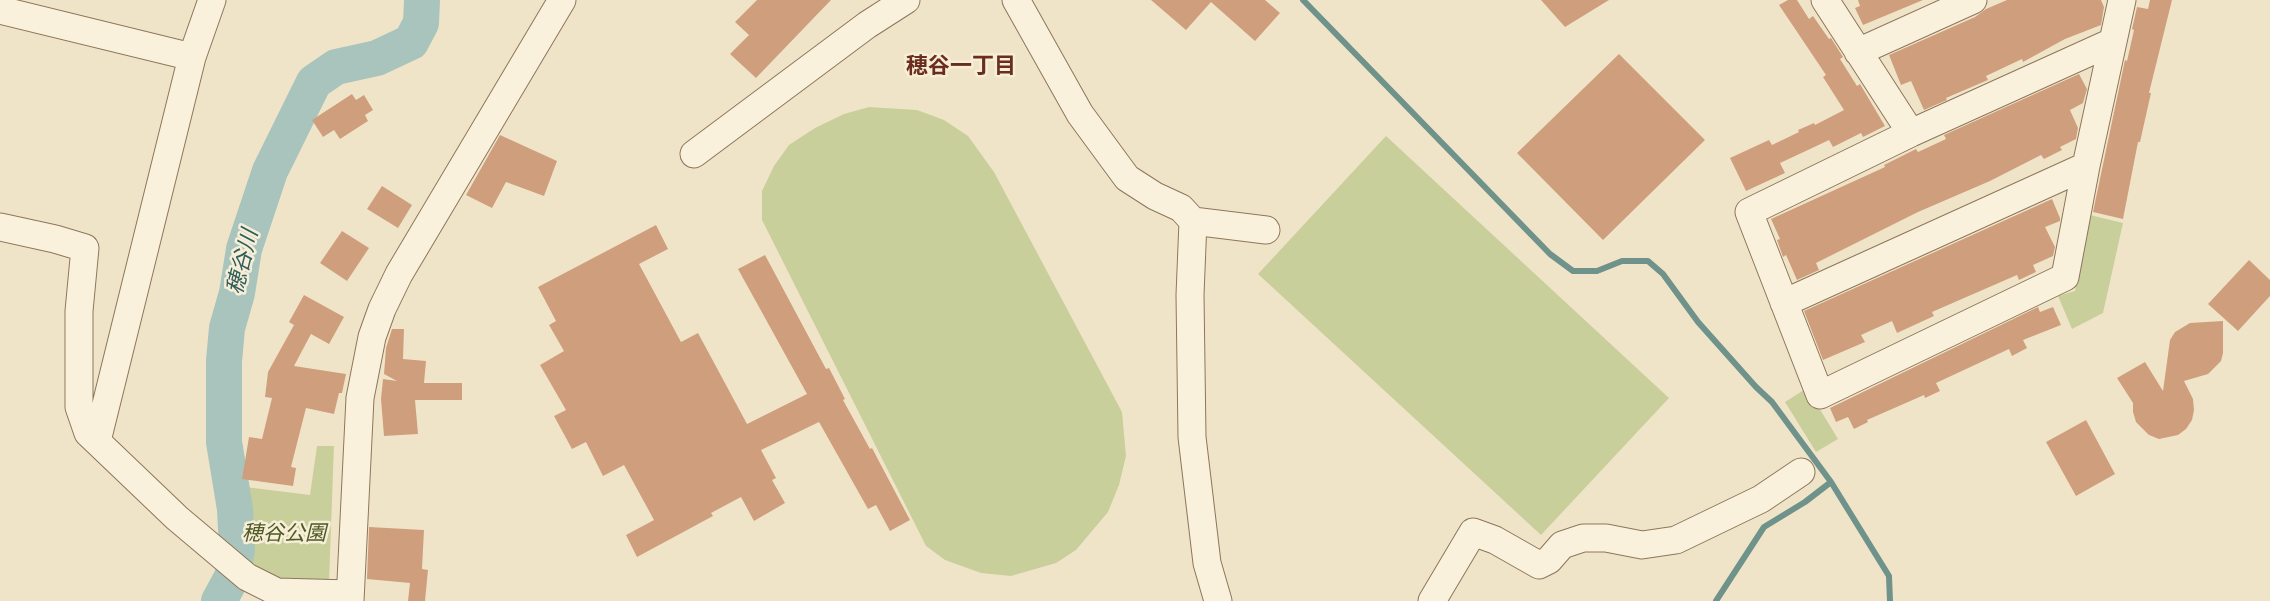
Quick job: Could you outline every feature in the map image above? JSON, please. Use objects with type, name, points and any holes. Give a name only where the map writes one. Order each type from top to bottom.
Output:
[{"type":"street","points":[[97,441],[192,57],[212,0]]},
{"type":"street","points":[[0,227],[85,248],[79,311],[79,407],[88,433],[177,518],[247,577],[277,592],[350,598],[360,398],[372,337],[382,309],[399,274],[562,0]]},
{"type":"street","points":[[694,154],[867,25],[906,0]]},
{"type":"street","points":[[1016,0],[1080,114],[1127,178],[1155,196],[1181,208],[1193,221],[1266,230]]},
{"type":"street","points":[[1825,0],[1911,133]]},
{"type":"street","points":[[1858,52],[1972,0]]},
{"type":"street","points":[[2112,42],[1911,133],[1749,212],[1820,394],[2065,278],[2086,166],[2122,0]]},
{"type":"street","points":[[0,10],[192,57]]},
{"type":"street","points":[[1784,303],[2086,166]]},
{"type":"street","points":[[1193,221],[1190,296],[1192,437],[1207,562],[1218,601]]},
{"type":"street","points":[[1432,601],[1473,532],[1495,540],[1539,564],[1549,560],[1562,546],[1583,538],[1606,538],[1642,544],[1676,540],[1761,499],[1801,472]]},
{"type":"green space","points":[[869,107],[917,110],[944,120],[968,136],[994,172],[1122,412],[1126,456],[1119,485],[1108,512],[1076,550],[1056,563],[1011,576],[981,573],[945,560],[926,546],[762,220],[762,191],[774,166],[789,145],[815,128],[844,114]]},
{"type":"green space","points":[[1386,136],[1669,398],[1541,535],[1258,274]]},
{"type":"green space","points":[[2090,215],[2123,223],[2103,313],[2072,329],[2058,296],[2075,291]]},
{"type":"green space","points":[[1807,388],[1838,439],[1816,452],[1785,402]]},
{"type":"green space","name":"穂谷公園","points":[[317,446],[334,446],[329,582],[269,578],[228,540],[237,486],[310,495]]},
{"type":"building","points":[[757,0],[831,0],[756,78],[730,54],[749,35],[735,22]]},
{"type":"building","points":[[1151,0],[1265,0],[1280,13],[1255,41],[1211,2],[1186,30]]},
{"type":"building","points":[[1541,0],[1609,0],[1565,27]]},
{"type":"building","points":[[1788,0],[1797,0],[1809,19],[1813,16],[1829,39],[1831,38],[1843,57],[1840,59],[1857,86],[1860,84],[1885,126],[1863,137],[1861,133],[1833,147],[1829,140],[1780,163],[1785,173],[1746,191],[1730,158],[1769,140],[1772,145],[1799,132],[1798,130],[1814,123],[1815,125],[1844,110],[1823,77],[1826,75],[1779,5]]},
{"type":"building","points":[[1858,0],[1923,0],[1863,25],[1855,8],[1860,6]]},
{"type":"building","points":[[2007,0],[2101,0],[2104,7],[2101,25],[2065,39],[2023,62],[2022,59],[1986,76],[1988,80],[1924,110],[1911,81],[1901,85],[1889,55],[1975,17],[1986,9]]},
{"type":"building","points":[[2150,0],[2172,0],[2149,93],[2151,93],[2140,142],[2138,142],[2123,219],[2093,212],[2125,60],[2127,61],[2134,30],[2132,29],[2137,7],[2148,9]]},
{"type":"building","points":[[1619,54],[1705,140],[1603,240],[1517,153]]},
{"type":"building","points":[[2079,74],[2087,89],[2083,103],[2070,110],[2078,128],[2076,139],[2060,147],[2062,150],[2044,159],[2041,155],[1990,181],[1918,212],[1816,263],[1819,270],[1797,280],[1786,255],[1783,257],[1777,240],[1780,239],[1771,219],[1885,167],[1884,165],[1916,149],[1918,152],[1946,139],[1944,135]]},
{"type":"building","points":[[352,94],[356,100],[364,95],[373,110],[365,115],[368,121],[340,139],[334,130],[323,137],[312,120]]},
{"type":"building","points":[[500,135],[557,161],[544,196],[506,182],[492,208],[466,195]]},
{"type":"building","points":[[382,186],[412,205],[398,228],[367,209]]},
{"type":"building","points":[[2052,199],[2060,221],[2045,227],[2055,247],[2053,256],[2033,265],[2036,272],[2019,280],[2017,275],[1932,312],[1934,316],[1897,333],[1892,321],[1861,335],[1865,342],[1823,360],[1804,311]]},
{"type":"building","points":[[656,225],[668,249],[639,264],[681,342],[698,333],[747,424],[807,394],[738,269],[765,255],[826,369],[829,368],[845,399],[843,400],[870,449],[872,448],[910,520],[890,531],[876,505],[868,509],[819,422],[761,450],[776,478],[772,480],[785,503],[754,521],[741,497],[711,513],[713,516],[637,557],[626,535],[654,520],[624,465],[603,476],[586,442],[572,449],[554,416],[566,410],[540,365],[564,351],[549,325],[556,321],[538,287]]},
{"type":"building","points":[[342,231],[369,248],[347,281],[320,263]]},
{"type":"building","points":[[2249,260],[2270,280],[2270,296],[2238,331],[2208,304]]},
{"type":"building","points":[[304,295],[344,317],[329,344],[311,334],[294,366],[346,374],[342,393],[339,393],[334,414],[306,408],[291,467],[296,468],[293,486],[242,479],[249,437],[262,439],[272,398],[265,397],[268,372],[294,325],[289,322]]},
{"type":"building","points":[[2038,307],[2040,312],[2053,307],[2061,325],[2023,340],[2027,348],[2012,356],[2009,349],[1936,383],[1940,391],[1925,398],[1924,395],[1867,420],[1868,422],[1854,429],[1848,417],[1836,422],[1830,408]]},
{"type":"building","points":[[2223,321],[2221,361],[2208,374],[2184,381],[2193,399],[2192,420],[2178,435],[2159,439],[2149,435],[2136,422],[2133,403],[2117,378],[2145,362],[2163,391],[2170,340],[2175,332],[2190,323]]},
{"type":"building","points":[[392,329],[404,329],[403,359],[426,361],[424,383],[462,383],[462,400],[415,400],[418,434],[384,436],[381,399],[383,379],[397,381],[384,374],[386,348]]},
{"type":"building","points":[[2086,420],[2115,474],[2076,496],[2046,442]]},
{"type":"building","points":[[369,527],[424,530],[422,569],[428,570],[425,601],[408,601],[410,583],[367,579]]},
{"type":"waterway","name":"穂谷川","points":[[219,601],[232,577],[237,550],[235,509],[224,442],[224,361],[227,328],[237,293],[244,249],[270,171],[314,82],[336,67],[377,58],[411,42],[421,23],[422,0]]},
{"type":"waterway","points":[[1303,0],[1550,254],[1573,271],[1597,271],[1622,261],[1648,261],[1663,274],[1698,322],[1772,402],[1831,482],[1889,576],[1890,601]]},
{"type":"waterway","points":[[1716,601],[1764,527],[1805,502],[1831,482]]},
{"type":"district","name":"穂谷一丁目","points":[[961,67]]}]
